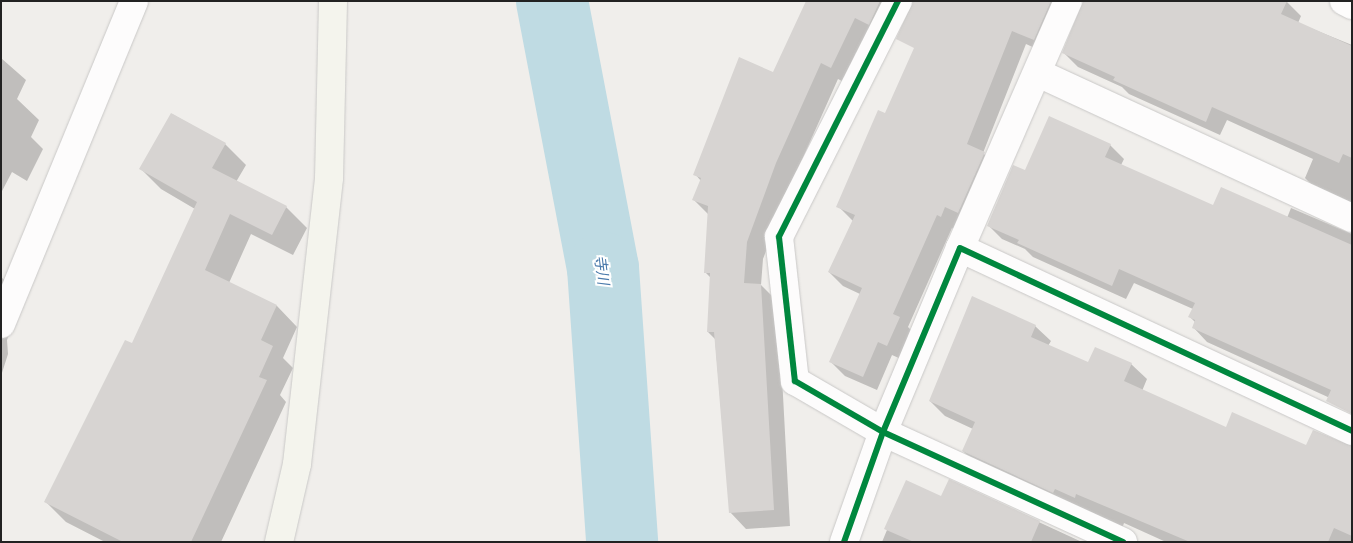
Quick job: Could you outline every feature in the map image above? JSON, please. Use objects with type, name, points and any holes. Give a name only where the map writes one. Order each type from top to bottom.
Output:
[{"type":"street","points":[[1,324],[134,1]]},
{"type":"street","points":[[279,542],[297,464],[329,178],[333,1]]},
{"type":"street","points":[[898,1],[779,237],[795,381],[883,432],[1123,542]]},
{"type":"street","points":[[844,542],[883,432],[960,248],[1038,74],[1068,1]]},
{"type":"street","points":[[1344,1],[1352,5]]},
{"type":"street","points":[[1038,74],[1352,218]]},
{"type":"street","points":[[960,248],[1352,431]]},
{"type":"building","points":[[806,1],[880,1],[869,25],[855,18],[831,68],[821,63],[776,163],[747,242],[744,283],[761,284],[774,510],[729,513],[714,332],[707,332],[710,273],[704,273],[708,206],[692,200],[701,178],[693,175],[739,57],[773,72]]},
{"type":"building","points":[[913,1],[1051,1],[1034,40],[1012,31],[967,144],[985,152],[958,213],[945,207],[941,217],[937,215],[893,314],[900,317],[887,346],[878,342],[863,377],[829,362],[862,288],[828,272],[855,215],[836,207],[878,110],[885,113],[914,48],[896,39]]},
{"type":"building","points":[[1083,1],[1287,1],[1281,14],[1352,46],[1352,158],[1343,154],[1339,163],[1212,107],[1206,122],[1113,80],[1115,77],[1062,53]]},
{"type":"building","points":[[171,113],[226,143],[212,168],[287,206],[272,235],[230,214],[205,270],[277,305],[261,340],[273,346],[259,377],[267,380],[191,542],[123,542],[44,502],[125,340],[132,343],[197,202],[139,169]]},
{"type":"building","points":[[1049,116],[1111,144],[1105,157],[1213,205],[1221,187],[1352,245],[1352,414],[1326,401],[1331,390],[1192,328],[1195,320],[1188,317],[1195,303],[1119,269],[1112,286],[1017,243],[1019,240],[987,226],[1013,165],[1025,170]]},
{"type":"building","points":[[972,296],[1036,325],[1031,337],[1088,362],[1095,347],[1132,363],[1124,381],[1226,427],[1232,412],[1306,445],[1313,430],[1352,446],[1352,536],[1334,528],[1328,542],[1190,542],[1076,494],[1075,498],[1055,489],[1053,493],[962,451],[975,422],[929,401]]},
{"type":"building","points":[[949,479],[1040,521],[1031,542],[914,542],[884,529],[906,480],[941,496]]},
{"type":"waterway","name":"寺川","points":[[552,1],[603,268],[622,542]]},
{"type":"cycle path","points":[[898,1],[779,237],[795,381],[883,432],[1123,542]]},
{"type":"cycle path","points":[[844,542],[883,432],[960,248],[1352,431]]}]
